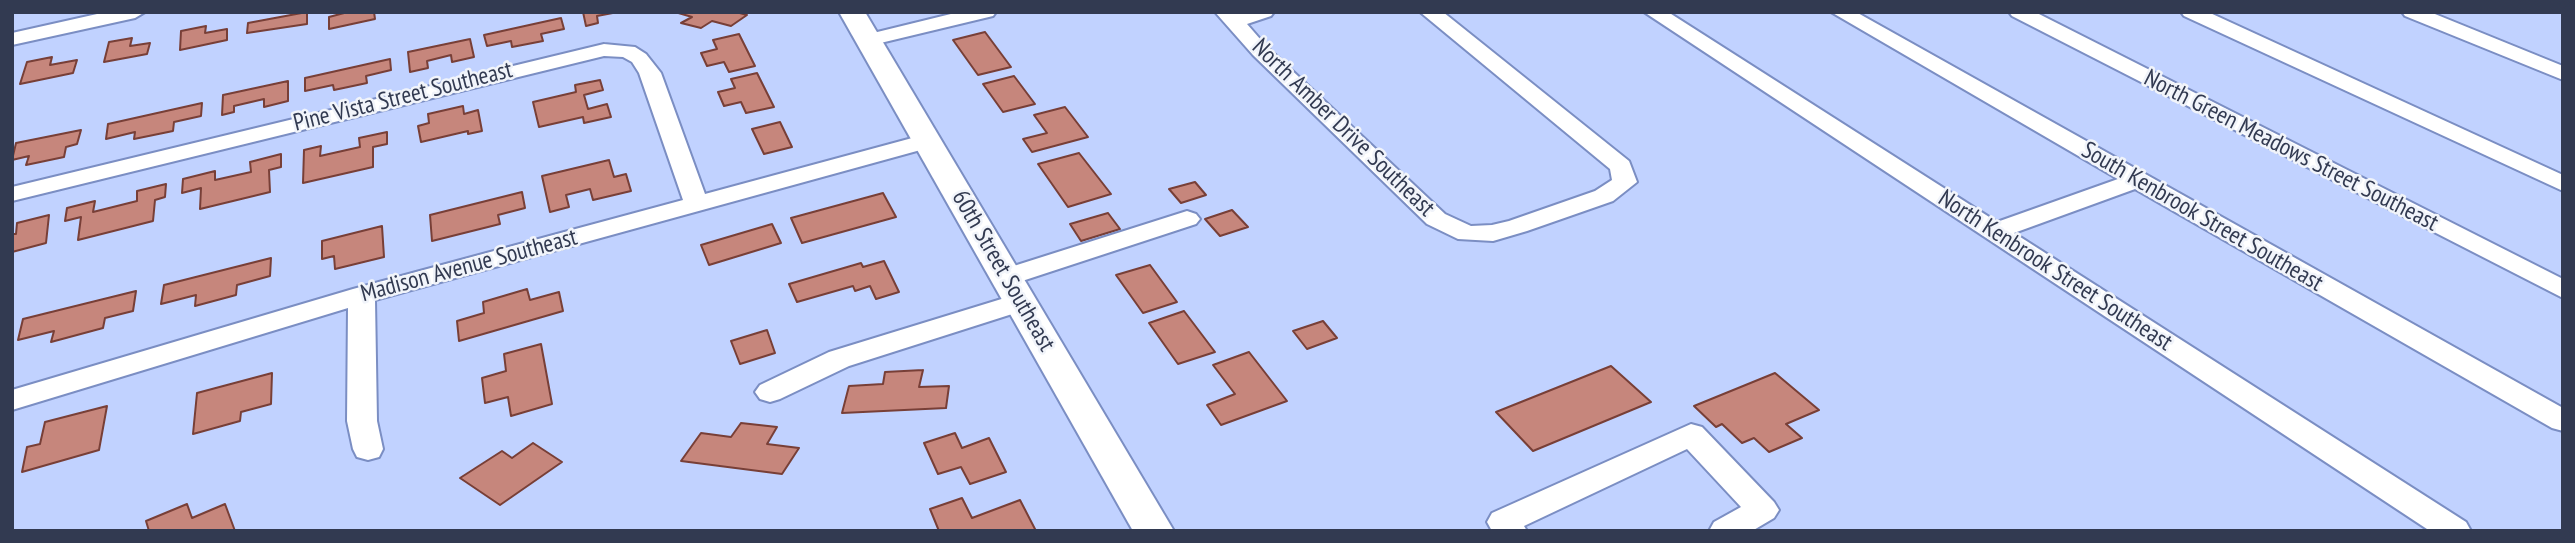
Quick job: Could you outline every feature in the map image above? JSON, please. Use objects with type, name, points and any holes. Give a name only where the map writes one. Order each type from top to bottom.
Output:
[{"type":"main road","name":"60th Street Southeast","points":[[859,25],[1154,531]]},
{"type":"street","points":[[12,39],[135,12]]},
{"type":"street","points":[[859,25],[911,12]]},
{"type":"street","points":[[859,25],[986,12]]},
{"type":"street","points":[[1230,16],[1264,12]]},
{"type":"street","name":"North Amber Drive Southeast","points":[[1230,16],[1260,51],[1427,211],[1467,234],[1493,233],[1518,226],[1604,196],[1625,182],[1621,166],[1430,12]]},
{"type":"street","name":"North Kenbrook Street Southeast","points":[[1654,12],[2455,531]]},
{"type":"street","name":"South Kenbrook Street Southeast","points":[[1842,12],[2563,421]]},
{"type":"street","name":"North Green Meadows Street Southeast","points":[[2019,12],[2563,290]]},
{"type":"street","points":[[2191,12],[2563,184]]},
{"type":"street","points":[[2412,12],[2563,74]]},
{"type":"street","name":"Pine Vista Street Southeast","points":[[12,194],[604,50],[628,51],[639,58],[650,73],[696,205]]},
{"type":"street","name":"Madison Avenue Southeast","points":[[12,400],[362,295],[928,141]]},
{"type":"street","points":[[1993,232],[2138,180]]},
{"type":"street","points":[[770,392],[839,359],[1187,219]]},
{"type":"street","points":[[362,295],[362,421],[368,449]]},
{"type":"street","points":[[1511,531],[1503,522],[1691,435],[1763,510],[1725,531]]},
{"type":"building","points":[[307,12],[307,24],[247,33],[248,23]]},
{"type":"building","points":[[348,12],[374,12],[375,19],[329,29],[329,17]]},
{"type":"building","points":[[583,12],[618,12],[597,16],[598,23],[586,26]]},
{"type":"building","points":[[675,12],[736,12],[747,15],[731,26],[712,21],[701,28],[681,23],[692,17]]},
{"type":"building","points":[[561,18],[564,29],[541,34],[543,41],[512,47],[511,41],[487,46],[484,35]]},
{"type":"building","points":[[206,26],[205,33],[227,29],[227,40],[180,50],[181,31]]},
{"type":"building","points":[[985,32],[1011,67],[978,75],[953,40]]},
{"type":"building","points":[[739,34],[755,66],[729,72],[724,62],[707,66],[701,53],[717,49],[713,40]]},
{"type":"building","points":[[132,38],[130,46],[150,43],[147,54],[104,62],[109,42]]},
{"type":"building","points":[[470,39],[474,57],[452,62],[451,55],[427,61],[428,68],[410,72],[408,52]]},
{"type":"building","points":[[52,57],[50,65],[77,60],[73,73],[20,84],[27,62]]},
{"type":"building","points":[[390,59],[391,70],[366,76],[367,83],[334,90],[333,85],[305,91],[305,78]]},
{"type":"building","points":[[757,73],[774,107],[746,113],[741,102],[724,106],[718,92],[735,88],[731,79]]},
{"type":"building","points":[[1014,76],[1035,104],[1003,112],[983,84]]},
{"type":"building","points":[[600,80],[603,90],[584,95],[588,109],[607,104],[611,117],[584,123],[583,117],[539,127],[533,102],[576,92],[575,85]]},
{"type":"building","points":[[288,81],[288,101],[264,107],[264,99],[234,106],[234,112],[222,115],[223,95]]},
{"type":"building","points":[[202,103],[201,116],[174,122],[173,131],[134,139],[135,132],[106,139],[108,124]]},
{"type":"building","points":[[463,106],[464,114],[478,110],[482,131],[468,134],[468,131],[421,142],[418,126],[429,123],[428,114]]},
{"type":"building","points":[[1065,107],[1088,137],[1032,152],[1023,139],[1047,133],[1034,115]]},
{"type":"building","points":[[780,122],[792,147],[764,154],[752,129]]},
{"type":"building","points":[[81,130],[77,144],[66,147],[64,157],[26,165],[29,156],[12,160],[16,143]]},
{"type":"building","points":[[387,132],[387,144],[373,147],[373,167],[303,183],[304,150],[321,146],[320,156],[360,147],[359,138]]},
{"type":"building","points":[[1079,153],[1111,194],[1068,207],[1038,164]]},
{"type":"building","points":[[281,154],[281,167],[269,170],[270,192],[200,209],[201,188],[182,193],[183,179],[215,171],[215,180],[251,172],[250,162]]},
{"type":"building","points":[[609,160],[614,177],[626,174],[631,191],[593,200],[590,189],[566,195],[569,207],[550,212],[542,176]]},
{"type":"building","points":[[1195,182],[1206,195],[1181,203],[1169,189]]},
{"type":"building","points":[[166,184],[165,197],[155,200],[153,221],[78,240],[81,217],[65,221],[67,208],[95,201],[93,212],[137,201],[137,191]]},
{"type":"building","points":[[522,192],[525,208],[498,215],[500,224],[432,241],[430,215]]},
{"type":"building","points":[[883,193],[896,217],[802,243],[791,218]]},
{"type":"building","points":[[1232,210],[1248,227],[1220,236],[1205,219]]},
{"type":"building","points":[[1108,213],[1120,229],[1081,241],[1070,224]]},
{"type":"building","points":[[49,215],[46,243],[12,252],[12,234],[16,234],[17,223]]},
{"type":"building","points":[[772,224],[781,243],[709,265],[701,245]]},
{"type":"building","points":[[382,226],[384,257],[335,269],[334,256],[322,259],[322,241]]},
{"type":"building","points":[[271,258],[270,276],[237,285],[236,295],[195,306],[196,295],[161,304],[164,285]]},
{"type":"building","points":[[884,261],[899,292],[876,299],[870,286],[855,291],[853,286],[797,302],[789,284],[861,263],[863,267]]},
{"type":"building","points":[[1150,265],[1177,302],[1143,313],[1116,275]]},
{"type":"building","points":[[527,289],[530,300],[559,292],[563,311],[459,341],[457,321],[484,313],[483,302]]},
{"type":"building","points":[[136,291],[133,311],[105,318],[103,328],[51,342],[54,331],[18,340],[23,319]]},
{"type":"building","points":[[1184,311],[1215,352],[1178,364],[1149,323]]},
{"type":"building","points":[[1323,321],[1337,338],[1307,349],[1293,331]]},
{"type":"building","points":[[767,330],[775,353],[740,364],[731,341]]},
{"type":"building","points":[[541,344],[552,404],[511,416],[508,397],[485,403],[482,378],[506,371],[504,354]]},
{"type":"building","points":[[1249,352],[1287,401],[1221,425],[1207,405],[1235,394],[1213,365]]},
{"type":"building","points":[[1611,366],[1651,402],[1533,451],[1496,412]]},
{"type":"building","points":[[923,370],[919,387],[949,386],[946,408],[842,413],[849,386],[883,384],[885,372]]},
{"type":"building","points":[[272,373],[271,404],[241,412],[240,421],[193,434],[197,393]]},
{"type":"building","points":[[1775,373],[1819,410],[1786,424],[1802,438],[1769,452],[1754,438],[1742,443],[1722,424],[1716,427],[1694,406]]},
{"type":"building","points":[[107,406],[99,450],[22,472],[27,447],[40,444],[45,422]]},
{"type":"building","points":[[741,423],[777,427],[767,444],[799,448],[782,474],[681,461],[701,433],[731,437]]},
{"type":"building","points":[[955,433],[962,448],[989,438],[1006,472],[970,484],[961,467],[938,474],[924,443]]},
{"type":"building","points":[[533,443],[562,462],[500,505],[460,478],[502,451],[512,458]]},
{"type":"building","points":[[962,498],[972,518],[1020,500],[1036,531],[939,531],[930,509]]},
{"type":"building","points":[[187,504],[192,518],[225,504],[235,531],[149,531],[146,521]]}]
